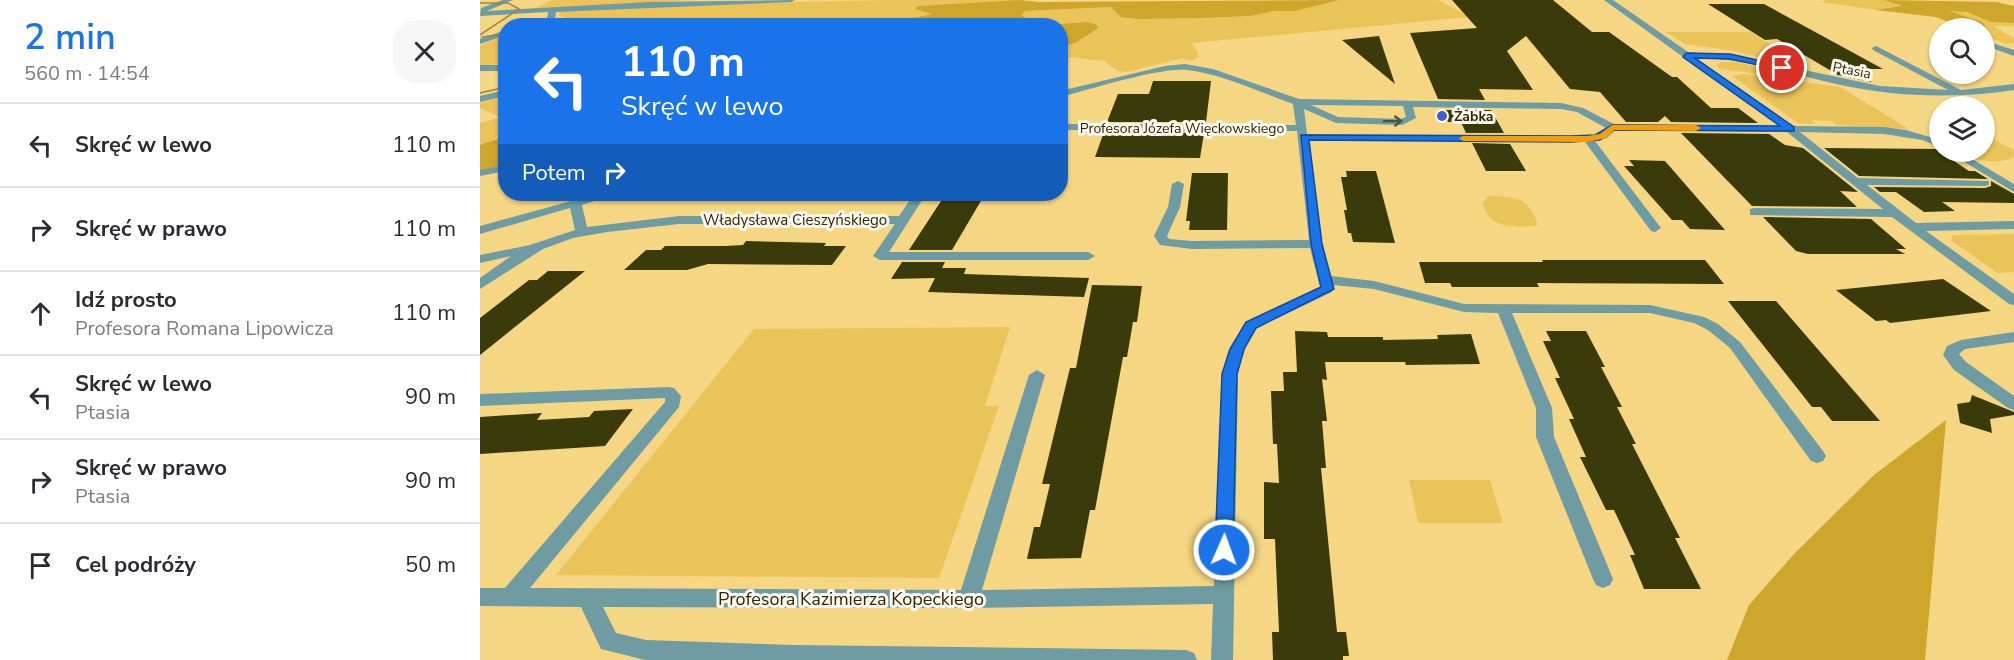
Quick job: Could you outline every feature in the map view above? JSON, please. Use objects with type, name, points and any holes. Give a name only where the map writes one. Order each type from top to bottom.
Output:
[{"type":"street","points":[[480,13],[509,0]]},
{"type":"street","points":[[480,13],[658,3],[791,0]]},
{"type":"street","points":[[1608,0],[1790,129],[1912,227],[2014,302]]},
{"type":"street","points":[[480,20],[520,2]]},
{"type":"street","points":[[551,18],[552,10]]},
{"type":"street","points":[[480,42],[498,35]]},
{"type":"street","points":[[1995,46],[2014,53]]},
{"type":"street","points":[[1876,48],[1962,94]]},
{"type":"street","name":"Ptasia","points":[[1686,55],[1736,57],[1837,81],[1898,92],[1962,94],[2014,87]]},
{"type":"street","points":[[1068,92],[1164,69],[1185,67],[1209,71],[1298,102],[1336,120],[1402,122],[1411,118],[1407,103]]},
{"type":"street","points":[[480,68],[498,68]]},
{"type":"street","points":[[480,99],[498,95]]},
{"type":"street","points":[[1298,102],[1571,107],[1591,115],[1612,128],[1867,130],[1929,140]]},
{"type":"street","name":"Profesora Józefa Więckowskiego","points":[[1298,102],[1316,244],[1327,280]]},
{"type":"street","name":"Profesora Józefa Więckowskiego","points":[[1068,127],[1588,139]]},
{"type":"street","points":[[1612,128],[1603,136],[1588,139],[1655,228]]},
{"type":"street","points":[[1969,162],[2014,189]]},
{"type":"street","points":[[480,173],[498,170]]},
{"type":"street","points":[[1856,181],[1985,183]]},
{"type":"street","points":[[1178,184],[1174,207],[1161,236],[1165,242],[1192,245],[1316,244]]},
{"type":"street","points":[[480,230],[582,201]]},
{"type":"street","points":[[902,220],[915,201]]},
{"type":"street","points":[[575,203],[582,234]]},
{"type":"street","points":[[1754,212],[1896,213]]},
{"type":"street","name":"Władysława Cieszyńskiego","points":[[480,259],[582,234],[679,220],[902,220]]},
{"type":"street","name":"Władysława Cieszyńskiego","points":[[902,220],[880,256],[1088,256]]},
{"type":"street","points":[[1912,227],[2014,225]]},
{"type":"street","name":"Władysława Cieszyńskiego","points":[[480,285],[535,247]]},
{"type":"street","points":[[1222,660],[1222,595],[1230,374],[1237,349],[1251,325],[1327,289],[1327,280],[1374,285],[1464,308],[1650,309],[1699,320],[1713,327],[1736,345],[1817,456]]},
{"type":"street","points":[[1503,308],[1544,408],[1545,437],[1603,579]]},
{"type":"street","points":[[2014,337],[1961,345],[1952,349],[1951,355],[1960,366],[2014,404]]},
{"type":"street","points":[[969,600],[1037,375]]},
{"type":"street","points":[[480,400],[653,392],[668,392],[673,396],[673,403],[510,597]]},
{"type":"street","name":"Profesora Kazimierza Kopeckiego","points":[[480,597],[969,600],[1222,595]]},
{"type":"street","points":[[588,598],[609,642],[646,650],[793,658],[1186,660]]},
{"type":"shaded area","points":[[552,0],[693,0],[534,9]]},
{"type":"shaded area","points":[[888,0],[1020,0],[918,6],[932,14],[913,18],[567,18],[559,16],[560,11],[665,5]]},
{"type":"shaded area","points":[[1020,0],[1039,2],[1339,0],[1295,11],[1275,11],[1250,16],[1139,19],[1121,17],[1111,7],[1025,11],[1022,15],[1025,18],[913,18],[932,14],[915,9],[918,6]]},
{"type":"shaded area","points":[[1339,0],[1438,0],[1470,17],[1191,43],[1199,54],[1196,55],[1200,56],[1192,61],[1183,58],[1127,72],[1118,71],[1104,61],[1068,57],[1068,45],[1075,43],[1096,24],[1068,23],[1068,18],[1025,18],[1022,15],[1025,11],[1111,7],[1139,19],[1250,16],[1275,11],[1295,11]]},
{"type":"shaded area","points":[[1826,0],[1883,0],[1903,7],[1876,10],[1821,2]]},
{"type":"shaded area","points":[[1883,0],[1996,2],[2014,6],[2014,23],[1995,22],[1995,18],[1981,18],[1967,12],[1949,11],[1970,18],[1938,18],[1876,10],[1902,6]]},
{"type":"shaded area","points":[[1955,10],[1987,18],[1970,18],[1948,11]]},
{"type":"shaded area","points":[[1086,22],[1096,24],[1098,28],[1068,45],[1068,23]]},
{"type":"shaded area","points":[[1995,22],[2014,23],[2014,26],[1995,26]]},
{"type":"shaded area","points":[[1995,27],[2014,38],[2014,43],[2005,44],[1995,40]]},
{"type":"shaded area","points":[[1666,32],[1750,32],[1810,69],[1729,50],[1685,44]]},
{"type":"shaded area","points":[[498,37],[498,64],[480,65],[480,46]]},
{"type":"shaded area","points":[[1721,62],[1737,62],[1809,80],[1720,69],[1716,66]]},
{"type":"shaded area","points":[[1742,74],[1840,87],[1909,129],[1836,125],[1832,121],[1812,120],[1815,124],[1798,123],[1732,76]]},
{"type":"shaded area","points":[[498,99],[498,116],[480,108],[480,103]]},
{"type":"shaded area","points":[[498,118],[498,135],[480,145],[480,123]]},
{"type":"shaded area","points":[[498,137],[498,167],[480,171],[480,145]]},
{"type":"shaded area","points":[[1995,140],[2014,150],[2014,157],[1995,161]]},
{"type":"shaded area","points":[[1488,196],[1520,200],[1530,208],[1538,225],[1521,227],[1497,223],[1486,212],[1483,203]]},
{"type":"shaded area","points":[[2014,234],[2014,272],[1997,273],[1951,240],[1953,235]]},
{"type":"shaded area","points":[[1010,327],[985,406],[999,406],[939,578],[556,575],[754,329]]},
{"type":"shaded area","points":[[1946,420],[1925,660],[1727,660],[1749,605],[1794,554],[1874,475]]},
{"type":"shaded area","points":[[1409,480],[1490,480],[1503,523],[1418,523]]},
{"type":"building","points":[[1452,0],[1553,0],[1592,32],[1609,32],[1672,77],[1677,77],[1711,108],[1738,108],[1758,123],[1671,122],[1665,116],[1658,122],[1626,122],[1600,92],[1570,89],[1526,36],[1507,51],[1533,90],[1479,89],[1485,100],[1438,99],[1410,33],[1477,28]]},
{"type":"building","points":[[1708,4],[1764,4],[1883,69],[1860,69],[1871,77],[1871,82],[1838,75],[1777,39],[1765,40]]},
{"type":"building","points":[[1379,36],[1395,84],[1342,40]]},
{"type":"building","points":[[1153,81],[1211,81],[1206,122],[1107,122],[1118,94],[1149,94]]},
{"type":"building","points":[[1443,110],[1491,110],[1504,133],[1466,133],[1461,122],[1448,122]]},
{"type":"building","points":[[1104,132],[1204,133],[1200,158],[1095,157]]},
{"type":"building","points":[[1681,133],[1769,134],[1785,145],[1803,148],[1858,192],[1840,191],[1857,207],[1752,206]]},
{"type":"building","points":[[1472,143],[1510,144],[1526,171],[1486,171]]},
{"type":"building","points":[[1824,148],[1929,149],[1929,162],[1956,162],[1988,179],[1859,176]]},
{"type":"building","points":[[1629,160],[1665,161],[1725,230],[1690,229],[1682,220],[1672,220],[1624,166],[1634,166]]},
{"type":"building","points":[[1346,171],[1376,171],[1395,243],[1353,242],[1351,233],[1348,233],[1344,210],[1347,210],[1341,177],[1347,177]]},
{"type":"building","points":[[1192,173],[1228,173],[1227,230],[1189,230],[1190,221],[1186,221]]},
{"type":"building","points":[[1991,181],[2014,194],[2014,203],[1942,202],[1955,211],[1924,212],[1896,192],[1880,192],[1874,187],[1985,188],[1991,186]]},
{"type":"building","points":[[941,201],[981,201],[952,250],[909,250]]},
{"type":"building","points":[[1763,217],[1871,219],[1906,249],[1896,249],[1905,254],[1808,254],[1796,251]]},
{"type":"building","points":[[746,241],[826,243],[824,246],[846,246],[832,265],[708,264],[687,270],[624,270],[646,250],[661,250],[665,246],[743,245]]},
{"type":"building","points":[[1542,260],[1705,260],[1724,284],[1537,283],[1539,287],[1452,287],[1450,283],[1425,283],[1419,262],[1543,262]]},
{"type":"building","points":[[902,262],[945,262],[942,268],[966,268],[964,274],[1089,278],[1084,297],[928,292],[935,278],[891,279]]},
{"type":"building","points":[[548,271],[585,271],[480,355],[480,318],[529,280],[537,280]]},
{"type":"building","points":[[1943,279],[1991,311],[1890,323],[1886,320],[1876,321],[1836,290]]},
{"type":"building","points":[[1092,285],[1142,286],[1137,322],[1133,322],[1127,357],[1123,357],[1095,510],[1090,510],[1081,558],[1027,559],[1034,527],[1040,527],[1050,484],[1042,484],[1070,368],[1076,368]]},
{"type":"building","points":[[1728,301],[1776,301],[1880,421],[1832,421],[1821,407],[1812,407]]},
{"type":"building","points":[[1295,331],[1327,332],[1328,337],[1383,337],[1383,340],[1438,339],[1437,335],[1471,334],[1480,364],[1406,365],[1405,362],[1325,362],[1327,380],[1322,379],[1327,421],[1322,421],[1326,468],[1321,468],[1337,632],[1346,632],[1349,656],[1343,656],[1343,660],[1273,660],[1272,632],[1279,632],[1275,539],[1264,539],[1264,482],[1279,483],[1277,444],[1273,444],[1271,391],[1284,391],[1283,372],[1297,372]]},
{"type":"building","points":[[1546,331],[1586,331],[1605,367],[1601,367],[1622,407],[1617,407],[1636,444],[1632,444],[1680,538],[1675,538],[1701,589],[1644,589],[1630,555],[1635,555],[1614,510],[1606,510],[1580,457],[1586,457],[1569,419],[1574,419],[1555,378],[1560,378],[1543,341],[1551,341]]},
{"type":"building","points":[[1972,395],[2014,412],[2014,415],[1990,419],[1992,433],[1960,423],[1957,404],[1970,402]]},
{"type":"building","points":[[633,409],[605,446],[480,454],[480,417],[542,413],[537,420],[589,417],[594,411]]},
{"type":"tram line","points":[[480,3],[508,3],[519,9],[506,18]]},
{"type":"tram line","points":[[480,35],[498,23]]},
{"type":"tram line","points":[[482,37],[498,35]]},
{"type":"tram line","points":[[480,93],[498,89]]},
{"type":"slow traffic","points":[[1463,138],[1588,139],[1603,136],[1612,128],[1696,128]]},
{"type":"place","name":"Żabka","points":[[1442,116]]},
{"type":"route","points":[[1224,550],[1230,374],[1237,349],[1244,333],[1251,325],[1327,289],[1327,280],[1316,244],[1304,137],[1588,139],[1603,136],[1612,128],[1790,129],[1686,55],[1730,56],[1782,68]]}]
